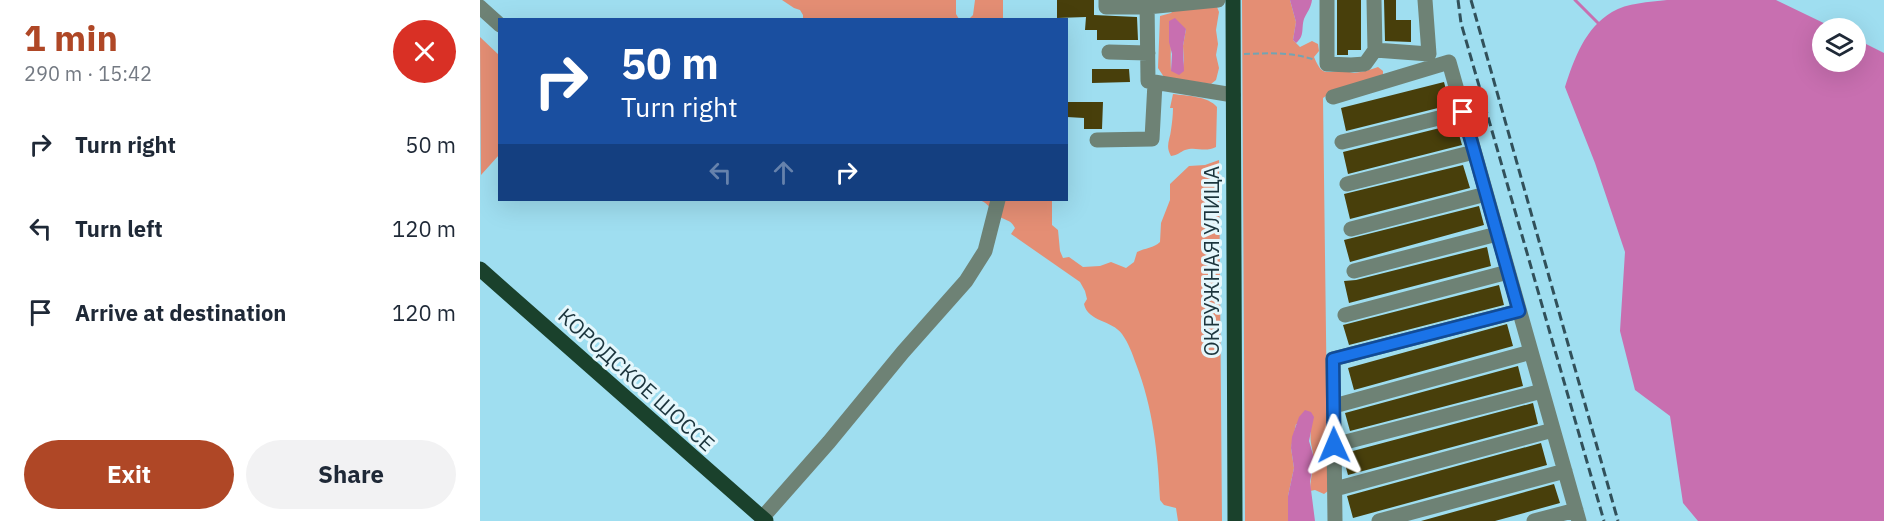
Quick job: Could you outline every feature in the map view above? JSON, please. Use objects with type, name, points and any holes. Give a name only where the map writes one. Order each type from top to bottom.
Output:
[{"type":"main road","name":"ОКРУЖНАЯ УЛИЦА","points":[[1233,0],[1235,521]]},
{"type":"main road","name":"КОРОДСКОЕ ШОССЕ","points":[[480,269],[764,519]]},
{"type":"lane","points":[[1106,0],[1106,7],[1218,0]]},
{"type":"lane","points":[[1327,0],[1327,64],[1352,65],[1365,64],[1375,50],[1374,0]]},
{"type":"lane","points":[[1375,50],[1429,54],[1425,0]]},
{"type":"lane","points":[[1147,4],[1148,81],[1233,95]]},
{"type":"lane","points":[[480,7],[498,23]]},
{"type":"lane","points":[[1109,52],[1148,52]]},
{"type":"lane","points":[[1333,97],[1449,62],[1577,515],[1534,521]]},
{"type":"lane","points":[[1097,140],[1152,139],[1155,83]]},
{"type":"lane","points":[[1342,142],[1463,112]]},
{"type":"lane","points":[[1347,184],[1474,152]]},
{"type":"lane","points":[[1351,229],[1486,194]]},
{"type":"lane","points":[[764,519],[903,352],[966,281],[985,251],[998,201]]},
{"type":"lane","points":[[1354,271],[1497,234]]},
{"type":"lane","points":[[1345,315],[1508,272]]},
{"type":"lane","points":[[1335,521],[1333,359],[1519,311]]},
{"type":"lane","points":[[1334,406],[1531,352]]},
{"type":"lane","points":[[1334,445],[1542,391]]},
{"type":"lane","points":[[1335,489],[1553,430]]},
{"type":"lane","points":[[1379,521],[1565,471]]},
{"type":"path","points":[[1261,53],[1272,52],[1293,56],[1299,54],[1327,64]]},
{"type":"shaded area","points":[[782,0],[956,0],[956,14],[958,18],[803,18],[800,10]]},
{"type":"shaded area","points":[[975,0],[1003,0],[1003,18],[970,18],[973,15]]},
{"type":"shaded area","points":[[1242,0],[1290,0],[1296,22],[1293,40],[1300,47],[1312,41],[1318,44],[1319,51],[1314,57],[1323,71],[1354,73],[1378,67],[1383,71],[1383,75],[1323,98],[1328,491],[1324,494],[1315,490],[1310,491],[1313,465],[1311,430],[1296,424],[1291,448],[1294,468],[1288,496],[1288,521],[1245,521]]},
{"type":"shaded area","points":[[1290,0],[1312,0],[1304,19],[1302,35],[1296,43],[1293,40],[1296,22]]},
{"type":"shaded area","points":[[1667,0],[1776,0],[1813,18],[1812,72],[1866,72],[1866,44],[1884,53],[1884,521],[1698,521],[1683,503],[1670,416],[1635,390],[1620,331],[1625,252],[1595,163],[1565,87],[1572,66],[1588,35],[1612,12],[1638,3]]},
{"type":"shaded area","points":[[1217,7],[1219,12],[1216,55],[1219,68],[1216,80],[1211,84],[1164,77],[1158,68],[1160,16],[1173,11]],"holes":[[[1169,26],[1186,29],[1183,67],[1171,71]]]},
{"type":"shaded area","points":[[1175,18],[1186,29],[1183,46],[1184,71],[1179,75],[1171,71],[1169,21]]},
{"type":"shaded area","points":[[480,37],[498,54],[498,156],[481,175]]},
{"type":"shaded area","points":[[1173,94],[1203,99],[1217,107],[1216,147],[1189,149],[1171,156],[1168,146]]},
{"type":"shaded area","points":[[1219,160],[1222,521],[1178,521],[1176,508],[1164,505],[1160,500],[1151,414],[1132,352],[1122,334],[1118,329],[1095,318],[1086,310],[1084,304],[1087,299],[1080,282],[1011,234],[1015,228],[1012,223],[997,215],[982,201],[1052,201],[1052,225],[1058,230],[1063,258],[1069,257],[1083,267],[1100,266],[1111,262],[1126,268],[1134,262],[1137,252],[1160,242],[1161,223],[1170,200],[1170,184],[1189,166],[1205,165]]},
{"type":"shaded area","points":[[1305,410],[1311,412],[1314,417],[1309,441],[1314,458],[1310,482],[1315,521],[1288,521],[1288,496],[1294,468],[1292,437],[1299,417]]},
{"type":"building","points":[[1057,0],[1094,0],[1094,15],[1137,17],[1138,40],[1097,40],[1097,30],[1085,30],[1086,17],[1057,18]]},
{"type":"building","points":[[1337,0],[1361,0],[1361,50],[1348,50],[1348,55],[1337,55]]},
{"type":"building","points":[[1384,0],[1396,0],[1396,20],[1411,20],[1411,42],[1385,41]]},
{"type":"building","points":[[1092,69],[1129,69],[1130,82],[1092,83]]},
{"type":"building","points":[[1444,82],[1450,105],[1346,131],[1341,108]]},
{"type":"building","points":[[1068,102],[1103,102],[1102,129],[1084,129],[1084,118],[1068,117]]},
{"type":"building","points":[[1456,124],[1462,145],[1348,174],[1343,152]]},
{"type":"building","points":[[1463,165],[1470,188],[1350,219],[1344,194]]},
{"type":"building","points":[[1479,206],[1484,225],[1350,262],[1344,240]]},
{"type":"building","points":[[1487,247],[1491,266],[1349,303],[1344,281],[1356,280]]},
{"type":"building","points":[[1499,285],[1504,305],[1349,345],[1343,325]]},
{"type":"building","points":[[1507,324],[1513,346],[1354,390],[1348,368]]},
{"type":"building","points":[[1518,366],[1523,386],[1350,431],[1345,413]]},
{"type":"building","points":[[1533,403],[1538,424],[1348,475],[1345,464],[1352,462],[1349,452]]},
{"type":"building","points":[[1541,443],[1547,465],[1353,518],[1347,496]]},
{"type":"building","points":[[1554,484],[1560,503],[1495,521],[1421,521]]},
{"type":"waterway","points":[[1575,0],[1599,24]]},
{"type":"railway","points":[[1458,0],[1461,23],[1604,521]]},
{"type":"railway","points":[[1471,0],[1618,521]]},
{"type":"route","points":[[1334,445],[1333,359],[1519,311],[1463,112]]}]
